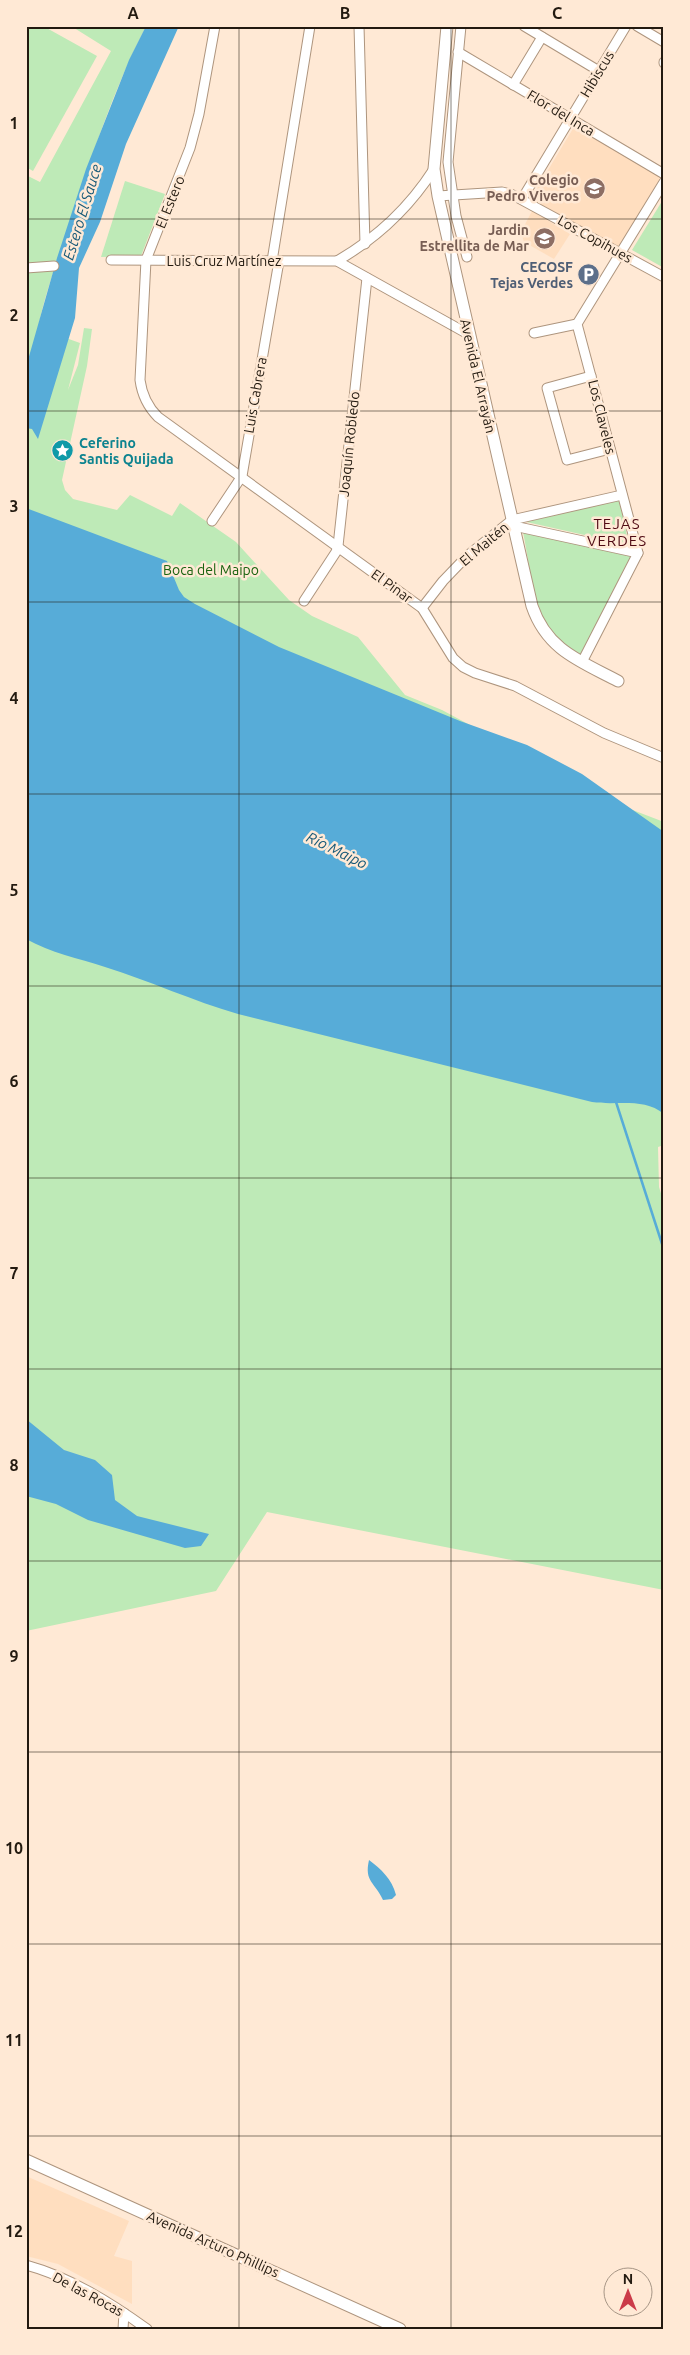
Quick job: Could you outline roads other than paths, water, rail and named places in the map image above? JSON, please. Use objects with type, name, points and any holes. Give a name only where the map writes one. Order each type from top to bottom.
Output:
[{"type":"street","name":"El Estero","points":[[140,380],[146,260],[190,148],[199,114],[215,26]]},
{"type":"street","name":"Luis Cabrera","points":[[212,521],[242,476],[310,26]]},
{"type":"street","points":[[359,26],[365,244]]},
{"type":"street","name":"Avenida El Arrayán","points":[[447,26],[434,169],[438,196],[468,334],[532,606],[540,626],[561,650],[618,681]]},
{"type":"street","points":[[461,26],[448,162],[452,195],[467,257]]},
{"type":"street","points":[[524,26],[599,71]]},
{"type":"street","name":"Hibiscus","points":[[522,199],[626,26]]},
{"type":"street","points":[[637,26],[664,42]]},
{"type":"street","points":[[513,84],[542,37]]},
{"type":"street","name":"Flor del Inca","points":[[458,52],[664,174]]},
{"type":"street","points":[[434,169],[400,213],[365,244],[337,261],[468,334]]},
{"type":"street","points":[[534,333],[577,324],[664,182]]},
{"type":"street","name":"Los Copihues","points":[[438,196],[502,192],[522,199],[664,277]]},
{"type":"street","name":"Luis Cruz Martínez","points":[[111,260],[337,261]]},
{"type":"street","points":[[26,268],[54,266]]},
{"type":"street","name":"Joaquín Robledo","points":[[304,601],[338,546],[367,278]]},
{"type":"street","name":"Los Claveles","points":[[577,324],[638,552]]},
{"type":"street","points":[[591,376],[547,388],[567,460],[610,450]]},
{"type":"street","name":"El Pinar","points":[[140,380],[145,398],[158,417],[422,608],[453,658],[463,667],[475,673],[515,686],[604,733],[664,758]]},
{"type":"street","name":"El Maitén","points":[[422,608],[467,556],[513,523],[622,495]]},
{"type":"street","points":[[513,523],[638,552],[582,662]]},
{"type":"street","name":"Avenida Arturo Phillips","points":[[26,2160],[400,2329]]},
{"type":"street","name":"De las Rocas","points":[[26,2265],[59,2276],[124,2313],[147,2329]]},
{"type":"street","points":[[123,2329],[124,2313]]},
{"type":"water","name":"Estero El Sauce","points":[[146,26],[179,26],[126,144],[100,222],[79,268],[75,318],[38,439],[32,429],[26,428],[28,360],[57,258],[86,169],[129,60]]},
{"type":"water","name":"Río Maipo","points":[[26,508],[167,561],[179,590],[184,597],[195,604],[279,647],[460,721],[527,745],[582,774],[664,832],[664,1114],[656,1109],[639,1104],[592,1102],[238,1014],[122,973],[55,952],[26,939]]},
{"type":"water","points":[[26,1419],[64,1450],[95,1460],[112,1475],[115,1500],[137,1516],[209,1534],[201,1546],[185,1548],[88,1520],[56,1504],[26,1496]]},
{"type":"water","points":[[369,1860],[382,1871],[392,1884],[396,1895],[392,1899],[383,1900],[369,1878]]},
{"type":"waterway","points":[[616,1102],[664,1250]]},
{"type":"place","name":"Colegio Pedro Viveros","points":[[595,188]]},
{"type":"place","name":"Jardin Estrellita de Mar","points":[[545,238]]},
{"type":"place","name":"CECOSF Tejas Verdes","points":[[589,275]]},
{"type":"place","name":"Ceferino Santis Quijada","points":[[63,451]]},
{"type":"district","name":"TEJAS VERDES","points":[[617,532]]},
{"type":"park label","name":"Boca del Maipo","points":[[211,570]]}]
